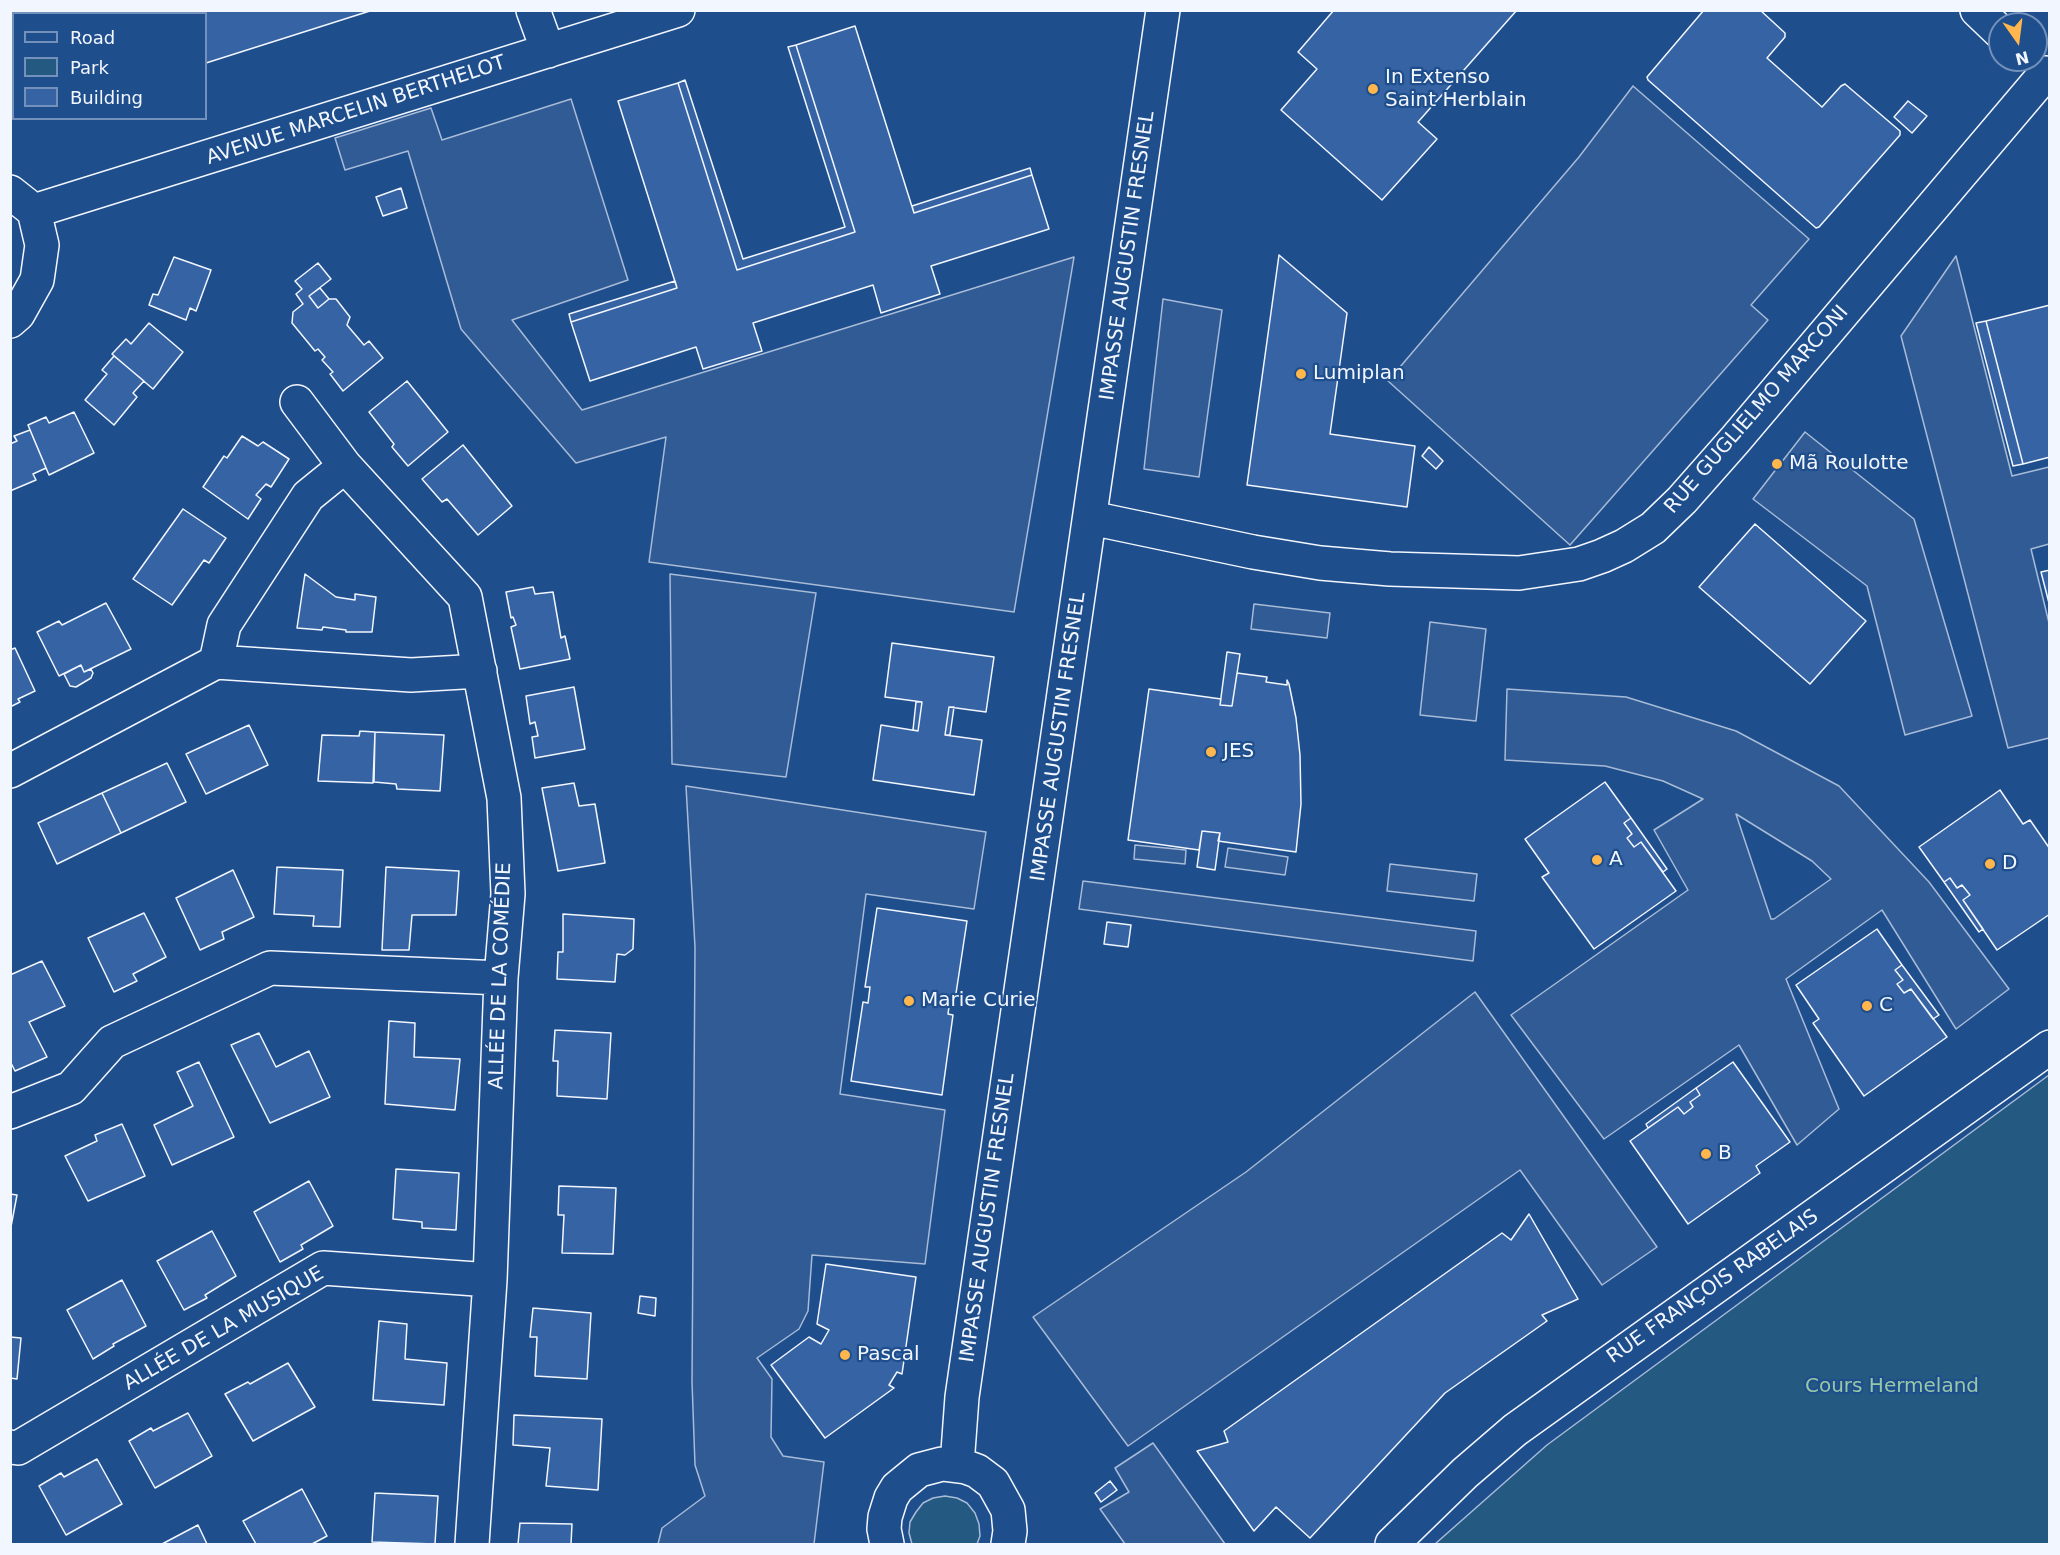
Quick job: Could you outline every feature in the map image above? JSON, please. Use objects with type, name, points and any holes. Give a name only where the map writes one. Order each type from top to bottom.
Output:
[{"type":"street","points":[[533,10],[548,51]]},
{"type":"street","name":"AVENUE MARCELIN BERTHELOT","points":[[22,201],[548,51],[678,10]]},
{"type":"street","name":"IMPASSE AUGUSTIN FRESNEL","points":[[957,1465],[962,1397],[1091,518],[1123,279],[1164,10]]},
{"type":"street","points":[[1977,10],[1988,21]]},
{"type":"street","name":"RUE GUGLIELMO MARCONI","points":[[1091,518],[1264,554],[1320,563],[1390,569],[1519,573],[1579,564],[1624,546],[1653,528],[1682,500],[1736,440],[2040,72]]},
{"type":"street","points":[[10,321],[18,314],[37,280],[42,245],[22,201]]},
{"type":"street","name":"ALLÉE DE LA COMÉDIE","points":[[297,402],[345,466],[465,597],[504,798],[508,894],[501,978],[490,1280],[472,1545]]},
{"type":"street","points":[[216,662],[224,625],[308,496],[345,466]]},
{"type":"street","points":[[10,771],[216,662],[411,675],[480,671]]},
{"type":"street","points":[[10,1112],[71,1088],[112,1042],[270,968],[501,978]]},
{"type":"street","name":"RUE FRANÇOIS RABELAIS","points":[[1392,1545],[1465,1473],[1515,1430],[2049,1047]]},
{"type":"street","name":"ALLÉE DE LA MUSIQUE","points":[[10,1447],[18,1448],[323,1268],[490,1280]]},
{"type":"street","points":[[887,1545],[884,1529],[885,1517],[897,1488],[919,1470],[942,1464],[957,1465],[977,1471],[999,1490],[1006,1503],[1010,1520],[1008,1545]]},
{"type":"green space","name":"Cours Hermeland","points":[[2049,1075],[2049,1544],[1435,1544],[1547,1445]]},
{"type":"green space","points":[[945,1496],[967,1503],[975,1513],[980,1536],[977,1544],[912,1544],[909,1533],[910,1522],[916,1512],[923,1503]]},
{"type":"shaded area","points":[[1633,86],[1809,239],[1751,305],[1768,320],[1570,545],[1388,381],[1579,157]]},
{"type":"shaded area","points":[[571,99],[628,280],[512,320],[582,410],[1074,257],[1014,612],[649,562],[666,437],[576,463],[461,329],[408,151],[345,170],[335,138],[431,108],[442,140]]},
{"type":"shaded area","points":[[1956,256],[2012,476],[2049,467],[2049,544],[2031,549],[2049,623],[2049,738],[2008,748],[1901,336]]},
{"type":"shaded area","points":[[1163,299],[1222,310],[1199,477],[1144,469]]},
{"type":"shaded area","points":[[1805,432],[1914,519],[1972,716],[1905,735],[1867,586],[1753,499]]},
{"type":"shaded area","points":[[670,574],[816,593],[786,777],[672,764]]},
{"type":"shaded area","points":[[1254,604],[1330,613],[1327,638],[1251,629]]},
{"type":"shaded area","points":[[1430,622],[1486,629],[1476,721],[1420,715]]},
{"type":"shaded area","points":[[1507,689],[1626,697],[1736,731],[1839,786],[1929,882],[2009,989],[1956,1029],[1882,910],[1786,979],[1839,1109],[1797,1145],[1739,1045],[1604,1139],[1511,1015],[1688,890],[1654,830],[1703,799],[1663,781],[1605,766],[1505,760]],"holes":[[[1736,814],[1812,861],[1831,879],[1771,919]]]},
{"type":"shaded area","points":[[686,786],[986,832],[974,909],[866,894],[840,1094],[945,1110],[925,1264],[812,1255],[808,1311],[799,1329],[757,1358],[772,1379],[771,1437],[783,1456],[824,1462],[814,1544],[658,1544],[662,1528],[705,1496],[695,1465],[692,1382],[695,947]]},
{"type":"shaded area","points":[[1135,845],[1186,850],[1185,864],[1134,859]]},
{"type":"shaded area","points":[[1228,848],[1288,857],[1285,875],[1225,867]]},
{"type":"shaded area","points":[[1390,864],[1477,874],[1474,901],[1387,891]]},
{"type":"shaded area","points":[[1083,881],[1476,931],[1473,961],[1079,909]]},
{"type":"shaded area","points":[[1475,992],[1657,1247],[1602,1285],[1520,1170],[1128,1446],[1033,1317],[1246,1172]]},
{"type":"shaded area","points":[[1153,1443],[1225,1544],[1125,1544],[1100,1509],[1129,1492],[1115,1468]]},
{"type":"building","points":[[141,10],[373,10],[207,63],[207,12],[136,12]]},
{"type":"building","name":"In Extenso Saint Herblain","points":[[1334,10],[1517,10],[1418,122],[1437,139],[1382,200],[1281,110],[1317,69],[1298,52]]},
{"type":"building","points":[[1704,10],[1760,10],[1785,33],[1785,37],[1767,58],[1822,107],[1845,84],[1900,131],[1900,135],[1819,227],[1816,228],[1648,80],[1647,77]]},
{"type":"building","points":[[855,26],[914,213],[1032,175],[1049,229],[931,266],[940,294],[881,313],[873,285],[753,323],[762,351],[703,369],[696,347],[590,381],[571,322],[677,288],[618,101],[678,83],[737,270],[855,232],[796,45]]},
{"type":"building","points":[[796,45],[855,232],[737,270],[678,83],[685,80],[743,259],[845,227],[788,47]]},
{"type":"building","points":[[1908,101],[1927,116],[1912,133],[1894,117]]},
{"type":"building","points":[[1030,168],[1032,175],[914,213],[912,206]]},
{"type":"building","points":[[401,188],[407,208],[383,216],[376,197]]},
{"type":"building","name":"Lumiplan","points":[[1279,255],[1347,313],[1330,434],[1415,446],[1407,507],[1247,485]]},
{"type":"building","points":[[174,257],[211,270],[196,311],[190,308],[186,320],[149,305],[153,294],[158,295]]},
{"type":"building","points":[[318,263],[331,279],[309,296],[318,308],[329,299],[336,299],[350,317],[347,325],[364,345],[369,341],[383,358],[343,391],[330,374],[333,372],[322,360],[325,357],[318,349],[315,351],[292,323],[293,312],[303,304],[296,294],[302,289],[295,281]]},
{"type":"building","points":[[675,281],[677,288],[571,322],[569,314]]},
{"type":"building","points":[[320,288],[329,299],[318,308],[309,296]]},
{"type":"building","points":[[2050,305],[2050,457],[2023,464],[1986,321]]},
{"type":"building","points":[[1986,321],[2023,464],[2013,466],[1976,323]]},
{"type":"building","points":[[149,323],[183,352],[153,389],[112,354],[126,339],[131,344]]},
{"type":"building","points":[[114,356],[144,381],[133,393],[137,397],[114,425],[85,400],[107,374],[102,370]]},
{"type":"building","points":[[407,381],[448,432],[408,466],[392,447],[394,444],[369,412]]},
{"type":"building","points":[[74,412],[94,453],[49,475],[28,425],[46,417],[49,423]]},
{"type":"building","points":[[30,430],[46,468],[33,474],[36,480],[10,491],[10,444],[17,441],[14,436]]},
{"type":"building","points":[[242,436],[258,446],[263,442],[289,459],[271,487],[266,484],[256,495],[261,499],[248,519],[203,487],[224,456],[227,458]]},
{"type":"building","points":[[463,445],[512,506],[478,535],[447,499],[442,502],[422,479]]},
{"type":"building","points":[[1429,447],[1443,461],[1436,469],[1422,456]]},
{"type":"building","points":[[183,509],[226,538],[209,563],[204,560],[172,605],[133,579]]},
{"type":"building","points":[[1755,524],[1866,621],[1810,684],[1699,587]]},
{"type":"building","points":[[2050,570],[2050,607],[2041,572]]},
{"type":"building","points":[[305,574],[336,597],[355,600],[355,594],[376,597],[372,632],[346,632],[346,630],[323,627],[322,630],[297,628]]},
{"type":"building","points":[[533,587],[535,594],[553,592],[561,638],[565,636],[570,659],[520,669],[511,627],[516,625],[513,617],[511,618],[506,592]]},
{"type":"building","points":[[106,603],[131,649],[84,672],[81,665],[59,676],[37,632],[59,621],[62,625]]},
{"type":"building","points":[[892,643],[994,657],[986,712],[949,707],[945,735],[982,740],[974,795],[873,780],[881,725],[918,731],[922,702],[885,697]]},
{"type":"building","points":[[15,648],[35,691],[18,699],[20,702],[10,707],[10,650]]},
{"type":"building","points":[[1227,652],[1240,654],[1232,706],[1220,705]]},
{"type":"building","points":[[81,665],[84,672],[91,669],[93,673],[91,678],[76,687],[70,686],[64,674]]},
{"type":"building","points":[[1237,673],[1267,677],[1266,682],[1287,685],[1287,680],[1289,684],[1300,755],[1301,804],[1296,852],[1218,841],[1220,833],[1202,831],[1199,850],[1128,840],[1149,689],[1221,699],[1220,705],[1232,706]]},
{"type":"building","points":[[574,687],[585,749],[535,758],[532,737],[538,736],[535,722],[530,724],[526,696]]},
{"type":"building","points":[[916,702],[922,702],[918,731],[913,730]]},
{"type":"building","points":[[949,707],[954,707],[950,735],[945,735]]},
{"type":"building","points":[[249,725],[268,765],[206,794],[186,754]]},
{"type":"building","points":[[360,731],[375,732],[373,783],[318,781],[322,735],[359,736]]},
{"type":"building","points":[[375,732],[444,735],[440,791],[397,789],[396,784],[374,782]]},
{"type":"building","points":[[167,763],[186,802],[121,833],[102,793]]},
{"type":"building","name":"A","points":[[1605,782],[1631,818],[1624,823],[1632,834],[1627,838],[1634,847],[1641,842],[1676,891],[1594,949],[1542,877],[1549,873],[1525,839]]},
{"type":"building","points":[[574,783],[579,806],[595,804],[605,863],[558,871],[542,788]]},
{"type":"building","name":"D","points":[[2000,790],[2023,824],[2030,820],[2050,849],[2050,914],[1997,950],[1963,900],[1970,895],[1962,885],[1957,888],[1950,878],[1944,882],[1919,847]]},
{"type":"building","points":[[102,793],[121,833],[57,864],[38,823]]},
{"type":"building","points":[[1631,818],[1667,869],[1663,872],[1641,842],[1634,847],[1627,838],[1632,834],[1624,823]]},
{"type":"building","points":[[1202,831],[1220,833],[1215,870],[1197,867]]},
{"type":"building","points":[[277,867],[343,870],[340,927],[313,926],[314,916],[274,914]]},
{"type":"building","points":[[386,867],[459,871],[456,915],[412,915],[409,950],[382,950]]},
{"type":"building","points":[[233,870],[254,917],[222,932],[224,939],[200,950],[176,898]]},
{"type":"building","points":[[1950,878],[1957,888],[1962,885],[1970,895],[1963,900],[1983,929],[1979,932],[1944,882]]},
{"type":"building","name":"Marie Curie","points":[[877,908],[967,921],[955,1000],[950,999],[948,1014],[953,1015],[942,1095],[851,1081],[863,1002],[868,1003],[870,987],[865,987]]},
{"type":"building","points":[[144,913],[166,957],[133,974],[137,981],[114,992],[88,938]]},
{"type":"building","points":[[563,914],[634,919],[633,949],[625,955],[617,954],[615,982],[557,979],[558,952],[563,952]]},
{"type":"building","points":[[1107,922],[1131,925],[1128,947],[1104,944]]},
{"type":"building","name":"C","points":[[1877,929],[1902,965],[1895,970],[1903,980],[1897,984],[1904,993],[1911,989],[1947,1037],[1864,1096],[1813,1023],[1819,1019],[1796,985]]},
{"type":"building","points":[[42,961],[65,1006],[29,1022],[47,1057],[15,1071],[10,1061],[10,975]]},
{"type":"building","points":[[1902,965],[1939,1015],[1933,1019],[1911,989],[1904,993],[1897,984],[1903,980],[1895,970]]},
{"type":"building","points":[[389,1021],[415,1023],[414,1057],[460,1059],[455,1110],[385,1104]]},
{"type":"building","points":[[555,1030],[611,1033],[607,1099],[557,1096],[558,1061],[553,1061]]},
{"type":"building","points":[[259,1033],[276,1067],[309,1051],[330,1097],[270,1123],[231,1045]]},
{"type":"building","points":[[199,1062],[234,1137],[172,1165],[154,1125],[193,1106],[177,1072]]},
{"type":"building","name":"B","points":[[1733,1062],[1790,1142],[1756,1166],[1760,1173],[1688,1224],[1630,1141],[1678,1107],[1684,1114],[1693,1107],[1690,1102],[1700,1095],[1696,1088]]},
{"type":"building","points":[[1696,1088],[1700,1095],[1690,1102],[1693,1107],[1684,1114],[1678,1107],[1648,1128],[1646,1124]]},
{"type":"building","points":[[122,1124],[145,1176],[88,1201],[65,1156],[97,1141],[95,1135]]},
{"type":"building","points":[[396,1169],[459,1173],[456,1230],[422,1228],[422,1222],[393,1219]]},
{"type":"building","points":[[309,1181],[333,1226],[301,1245],[303,1249],[280,1262],[254,1212]]},
{"type":"building","points":[[559,1186],[616,1188],[613,1254],[562,1253],[564,1215],[558,1215]]},
{"type":"building","points":[[10,1194],[17,1195],[10,1232]]},
{"type":"building","points":[[1529,1214],[1578,1299],[1542,1315],[1547,1321],[1445,1393],[1310,1538],[1276,1507],[1254,1531],[1197,1451],[1228,1442],[1224,1431],[1502,1233],[1511,1240]]},
{"type":"building","points":[[212,1231],[236,1276],[205,1295],[207,1298],[184,1310],[157,1261]]},
{"type":"building","name":"Pascal","points":[[826,1264],[916,1277],[902,1374],[897,1372],[889,1385],[894,1388],[825,1438],[771,1365],[809,1337],[821,1344],[829,1330],[817,1324]]},
{"type":"building","points":[[122,1280],[146,1326],[113,1344],[114,1346],[93,1359],[67,1310]]},
{"type":"building","points":[[640,1296],[656,1298],[655,1316],[638,1313]]},
{"type":"building","points":[[533,1308],[591,1313],[587,1379],[535,1376],[537,1337],[530,1337]]},
{"type":"building","points":[[379,1321],[407,1324],[405,1359],[447,1363],[444,1405],[373,1400]]},
{"type":"building","points":[[10,1337],[21,1338],[17,1379],[10,1378]]},
{"type":"building","points":[[288,1363],[315,1407],[253,1441],[225,1394],[248,1382],[250,1384]]},
{"type":"building","points":[[188,1413],[212,1456],[155,1488],[129,1441],[151,1428],[153,1431]]},
{"type":"building","points":[[514,1415],[602,1419],[598,1490],[546,1486],[550,1448],[513,1445]]},
{"type":"building","points":[[97,1459],[122,1504],[66,1535],[39,1486],[61,1473],[64,1477]]},
{"type":"building","points":[[1110,1481],[1117,1490],[1101,1502],[1095,1493]]},
{"type":"building","points":[[302,1489],[327,1536],[312,1544],[256,1544],[243,1521]]},
{"type":"building","points":[[375,1493],[438,1496],[435,1544],[372,1542]]},
{"type":"building","points":[[520,1523],[572,1524],[571,1544],[518,1544]]},
{"type":"building","points":[[198,1525],[207,1544],[162,1544]]},
{"type":"place","name":"In Extenso Saint Herblain","points":[[1373,89]]},
{"type":"place","name":"Lumiplan","points":[[1301,374]]},
{"type":"place","name":"Mã Roulotte","points":[[1777,464]]},
{"type":"place","name":"JES","points":[[1211,752]]},
{"type":"place","name":"A","points":[[1597,860]]},
{"type":"place","name":"D","points":[[1990,864]]},
{"type":"place","name":"Marie Curie","points":[[909,1001]]},
{"type":"place","name":"C","points":[[1867,1006]]},
{"type":"place","name":"B","points":[[1706,1154]]},
{"type":"place","name":"Pascal","points":[[845,1355]]}]
